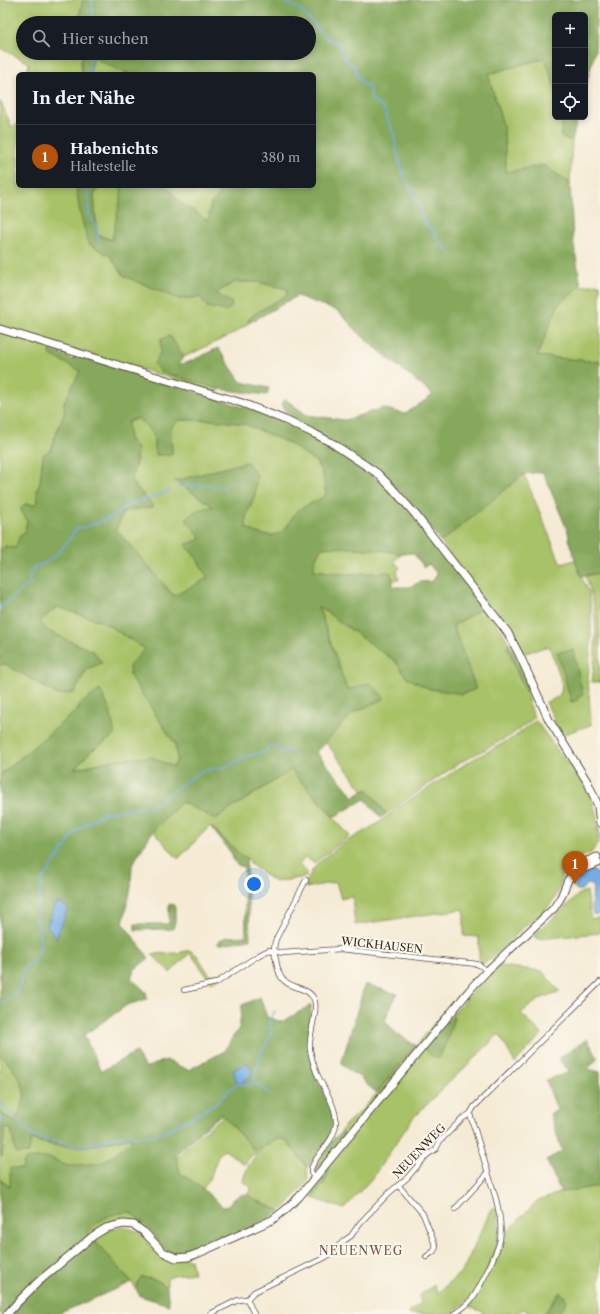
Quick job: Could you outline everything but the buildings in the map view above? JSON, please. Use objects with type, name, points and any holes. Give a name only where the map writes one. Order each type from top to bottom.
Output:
[{"type":"main road","points":[[0,329],[242,403],[315,434],[332,443],[377,473],[415,514],[508,633],[517,649],[549,720],[588,784],[599,808],[600,822]]},
{"type":"main road","points":[[7,1314],[38,1282],[92,1236],[106,1228],[123,1224],[134,1226],[144,1232],[163,1252],[176,1258],[188,1257],[200,1253],[272,1220],[299,1197],[473,986],[554,908],[561,897],[566,884],[579,865],[582,863],[599,860]]},
{"type":"street","points":[[306,880],[276,939],[274,951],[282,979],[308,992],[314,999],[316,1010],[313,1018],[310,1048],[318,1076],[333,1106],[335,1115],[336,1123],[333,1134],[311,1169],[311,1173],[315,1178]]},
{"type":"street","name":"WICKHAUSEN","points":[[184,990],[216,983],[263,952],[269,950],[283,953],[341,949],[477,964],[487,971]]},
{"type":"street","name":"NEUENWEG","points":[[210,1314],[238,1300],[246,1299],[254,1292],[328,1255],[351,1236],[360,1223],[407,1178],[427,1155],[436,1149],[440,1141],[463,1118],[470,1114],[474,1107],[600,982]]},
{"type":"street","points":[[454,1314],[469,1303],[475,1295],[499,1243],[501,1231],[499,1212],[470,1114]]},
{"type":"street","points":[[455,1210],[488,1173]]},
{"type":"street","points":[[398,1185],[423,1214],[435,1242],[436,1247],[434,1251],[426,1257]]},
{"type":"street","points":[[246,1299],[254,1314]]},
{"type":"green space","points":[[0,0],[83,0],[80,16],[16,16],[16,56],[0,48]]},
{"type":"green space","points":[[83,0],[597,0],[595,52],[588,78],[588,12],[552,12],[552,79],[545,58],[488,74],[504,129],[506,172],[543,165],[570,183],[573,239],[581,286],[558,305],[537,356],[600,362],[600,573],[581,576],[570,545],[568,532],[543,472],[524,474],[441,542],[407,499],[391,483],[295,422],[284,409],[282,402],[285,399],[307,415],[345,420],[383,408],[405,414],[433,395],[366,340],[338,311],[297,296],[249,323],[248,321],[256,313],[287,295],[288,289],[257,282],[235,282],[216,293],[231,302],[232,307],[225,311],[207,307],[200,297],[179,299],[124,276],[110,256],[89,244],[80,213],[76,188],[99,188],[94,195],[97,235],[112,240],[122,190],[119,188],[168,188],[181,203],[208,221],[211,203],[219,195],[217,188],[316,188],[316,72],[124,72],[99,60],[316,60],[316,16],[80,16]]},
{"type":"green space","points":[[545,58],[552,79],[552,120],[562,120],[561,137],[572,141],[570,183],[543,165],[506,172],[504,129],[488,74]]},
{"type":"green space","points":[[23,60],[81,60],[82,72],[27,72],[29,63]]},
{"type":"green space","points":[[81,60],[92,60],[90,72],[82,72]]},
{"type":"green space","points":[[92,60],[100,60],[124,72],[90,72]]},
{"type":"green space","points":[[0,101],[11,127],[16,125],[16,188],[76,188],[80,213],[89,244],[110,256],[124,276],[179,299],[215,294],[235,282],[257,282],[288,289],[287,295],[256,313],[248,320],[249,323],[233,334],[184,357],[170,337],[161,339],[161,351],[157,358],[161,372],[219,389],[219,391],[216,392],[0,327]]},
{"type":"green space","points":[[562,120],[577,120],[572,141],[561,137]]},
{"type":"green space","points":[[98,188],[120,188],[123,190],[113,240],[97,235],[94,194]]},
{"type":"green space","points":[[168,188],[217,188],[219,195],[211,203],[208,221],[181,203]]},
{"type":"green space","points":[[600,284],[600,362],[537,356],[558,305],[581,286]]},
{"type":"green space","points":[[0,332],[48,347],[51,349],[49,354],[81,370],[64,402],[65,412],[54,438],[52,449],[43,455],[40,483],[37,489],[38,502],[33,505],[25,504],[22,513],[27,520],[25,533],[20,536],[15,548],[5,546],[0,551]]},
{"type":"green space","points":[[170,336],[184,357],[179,365],[189,362],[218,348],[241,382],[269,388],[267,395],[219,389],[161,372],[154,364],[161,351],[161,339]]},
{"type":"green space","points":[[51,349],[73,360],[75,355],[253,410],[285,423],[317,439],[366,470],[399,498],[484,607],[453,626],[476,689],[462,694],[430,689],[407,678],[395,661],[318,606],[347,690],[370,683],[385,698],[353,713],[316,752],[354,797],[367,789],[386,814],[381,818],[365,799],[334,817],[291,770],[215,819],[182,802],[153,831],[132,865],[131,888],[123,923],[149,958],[135,969],[131,978],[146,992],[147,999],[127,1005],[84,1035],[101,1071],[136,1052],[145,1068],[166,1060],[188,1070],[223,1052],[239,1028],[242,1005],[260,997],[267,1017],[282,1022],[311,1005],[309,1049],[316,1076],[330,1107],[333,1124],[331,1134],[327,1141],[308,1167],[285,1139],[274,1140],[256,1152],[222,1114],[203,1129],[176,1155],[180,1173],[203,1189],[223,1207],[228,1206],[239,1196],[248,1194],[253,1199],[280,1211],[267,1220],[189,1253],[180,1254],[170,1251],[161,1244],[152,1230],[130,1212],[111,1215],[101,1220],[87,1232],[132,1282],[58,1314],[0,1314],[0,1179],[10,1187],[10,1168],[22,1169],[25,1159],[47,1157],[68,1166],[102,1163],[132,1141],[130,1137],[92,1145],[69,1146],[31,1139],[29,1153],[16,1154],[11,1129],[5,1128],[2,1156],[0,1156],[0,1111],[3,1115],[16,1122],[23,1104],[24,1092],[23,1086],[17,1074],[0,1055],[0,775],[80,708],[78,706],[100,690],[110,710],[115,735],[91,751],[74,769],[118,759],[152,757],[173,767],[177,760],[175,744],[130,676],[129,666],[145,649],[103,622],[57,607],[39,622],[50,632],[94,652],[102,663],[87,669],[74,693],[58,695],[5,664],[0,665],[0,551],[5,546],[15,548],[20,536],[25,533],[27,520],[22,513],[21,508],[25,504],[33,505],[38,502],[37,489],[40,483],[43,455],[52,449],[54,438],[65,412],[64,402],[80,371],[49,354]],"holes":[[[138,418],[153,434],[156,455],[172,455],[171,427],[179,420],[214,420],[244,424],[289,443],[316,462],[323,475],[326,494],[297,512],[282,532],[266,535],[246,528],[246,517],[255,494],[257,475],[247,462],[175,481],[214,507],[198,510],[186,519],[201,539],[185,545],[196,557],[208,578],[174,596],[116,529],[124,511],[153,507],[131,481],[136,461],[137,449],[129,439],[128,422]],[[338,547],[381,550],[402,554],[413,553],[424,567],[429,564],[437,574],[433,581],[420,582],[409,587],[393,587],[393,580],[390,572],[345,574],[314,570],[314,562],[321,548]]]},
{"type":"green space","points":[[138,418],[172,454],[171,427],[179,420],[214,420],[244,424],[289,443],[316,462],[323,475],[326,495],[297,512],[282,532],[266,535],[246,528],[246,517],[255,494],[247,462],[175,481],[214,507],[201,539],[185,545],[196,557],[208,578],[174,596],[116,529],[124,511],[153,506],[131,481],[136,461],[129,439],[128,422]]},
{"type":"green space","points":[[524,474],[561,564],[575,560],[589,592],[591,608],[591,642],[588,679],[591,725],[561,735],[546,702],[553,700],[558,696],[562,688],[560,676],[549,646],[522,654],[441,542]]},
{"type":"green space","points":[[338,547],[381,550],[402,554],[394,561],[400,568],[397,571],[399,580],[393,580],[390,572],[345,574],[313,570],[314,562],[321,548]]},
{"type":"green space","points":[[600,573],[600,682],[592,682],[596,628],[593,601],[585,576]]},
{"type":"green space","points":[[318,606],[395,661],[407,678],[462,694],[476,689],[453,626],[484,607],[509,643],[517,673],[526,692],[534,718],[510,736],[459,763],[386,814],[367,790],[363,791],[325,741],[353,713],[385,698],[347,690]]},
{"type":"green space","points":[[57,607],[103,622],[146,649],[129,666],[130,676],[175,744],[177,760],[173,767],[152,757],[118,759],[73,769],[91,751],[115,735],[100,690],[78,706],[80,708],[0,775],[0,665],[5,664],[58,695],[74,693],[94,652],[50,632],[38,622]]},
{"type":"green space","points":[[509,643],[532,690],[526,692],[507,647]]},
{"type":"green space","points":[[573,650],[583,695],[578,696],[578,700],[571,702],[557,652]]},
{"type":"green space","points":[[536,721],[564,759],[575,772],[578,773],[583,781],[594,806],[600,832],[600,841],[597,827],[598,843],[591,853],[578,858],[562,871],[560,886],[556,896],[549,906],[539,916],[530,921],[491,959],[484,963],[479,962],[479,937],[464,936],[464,909],[355,925],[352,896],[341,899],[336,882],[306,888],[306,883],[318,863],[344,843],[380,822],[395,810],[470,761],[513,738]]},
{"type":"green space","points":[[291,770],[350,836],[314,863],[305,857],[299,865],[307,872],[306,877],[275,882],[250,864],[250,860],[241,855],[210,826],[178,859],[153,831],[182,802],[215,819]]},
{"type":"green space","points":[[210,826],[241,855],[247,858],[246,864],[250,939],[218,944],[218,942],[226,937],[246,936],[244,867],[239,866],[236,863],[232,854]]},
{"type":"green space","points":[[587,891],[591,919],[600,918],[600,933],[539,939],[533,936],[580,893]]},
{"type":"green space","points":[[169,904],[175,905],[175,921],[173,929],[135,930],[135,924],[169,924]]},
{"type":"green space","points":[[189,950],[197,955],[209,974],[225,974],[212,983],[190,953],[170,973],[152,954],[178,953]]},
{"type":"green space","points":[[497,964],[501,966],[542,971],[560,992],[548,995],[521,1013],[542,1034],[515,1063],[499,1034],[413,1118],[373,1177],[344,1209],[313,1198],[327,1178],[327,1166],[425,1047],[439,1058],[452,1015]]},
{"type":"green space","points":[[480,972],[346,1135],[341,1132],[345,1125],[364,1108],[437,1020]]},
{"type":"green space","points":[[365,984],[397,994],[385,1020],[396,1033],[415,1045],[377,1093],[360,1077],[341,1064]]},
{"type":"green space","points":[[452,1015],[454,1018],[447,1041],[439,1058],[436,1058],[430,1055],[425,1047]]},
{"type":"green space","points":[[587,1039],[598,1058],[588,1069],[600,1072],[600,1186],[561,1192],[546,1160],[562,1151],[550,1114],[557,1110],[546,1080],[570,1072],[558,1059]]},
{"type":"green space","points":[[0,1055],[13,1069],[23,1086],[24,1098],[16,1123],[3,1115],[0,1111]]},
{"type":"green space","points":[[224,1116],[256,1152],[249,1158],[245,1165],[225,1150],[219,1154],[211,1175],[203,1189],[180,1173],[176,1158],[196,1138]]},
{"type":"green space","points":[[5,1128],[11,1129],[17,1154],[30,1139],[55,1146],[66,1147],[100,1144],[130,1137],[133,1141],[102,1163],[68,1166],[47,1157],[22,1169],[10,1187],[0,1179],[0,1156],[2,1156]]},
{"type":"green space","points":[[341,1132],[346,1135],[317,1171],[315,1171],[314,1166],[334,1138]]},
{"type":"green space","points":[[277,1139],[285,1139],[307,1167],[308,1181],[280,1211],[253,1199],[248,1194],[251,1191],[250,1186],[243,1182],[250,1164],[259,1151],[270,1142]]},
{"type":"green space","points":[[327,1166],[328,1174],[324,1183],[313,1198],[309,1197],[298,1205],[296,1203]]},
{"type":"green space","points":[[600,1186],[600,1314],[559,1314],[567,1300],[560,1292],[544,1314],[530,1314],[524,1309],[514,1314],[484,1314],[483,1312],[468,1306],[502,1235],[505,1234],[536,1202],[561,1192]]},
{"type":"green space","points":[[492,1208],[496,1208],[499,1224],[497,1246],[478,1287],[471,1298],[452,1314],[407,1314],[421,1303],[419,1296],[434,1285],[438,1293],[463,1270]]},
{"type":"green space","points":[[118,1212],[130,1212],[152,1230],[161,1244],[190,1254],[177,1255],[164,1250],[142,1226],[136,1223],[107,1224],[98,1228],[89,1235],[87,1232],[98,1221]]},
{"type":"green space","points":[[124,1227],[139,1232],[154,1248],[191,1260],[194,1273],[173,1275],[167,1279],[167,1287],[157,1280],[138,1281],[136,1289],[132,1282],[93,1239],[109,1230]]},
{"type":"green space","points":[[142,1277],[157,1280],[167,1287],[169,1305],[140,1296],[136,1289],[138,1281]]},
{"type":"green space","points":[[560,1292],[567,1300],[559,1314],[544,1314]]},
{"type":"water","points":[[589,870],[596,872],[600,877],[600,914],[596,915],[593,914],[592,910],[592,885],[588,884],[581,890],[577,890],[574,887],[582,874]]},
{"type":"water","points":[[55,903],[59,903],[68,908],[56,939],[47,926]]},
{"type":"water","points":[[248,1063],[252,1072],[251,1074],[248,1079],[237,1083],[233,1070]]},
{"type":"waterway","points":[[92,0],[93,16]]},
{"type":"waterway","points":[[280,0],[301,10],[306,16]]},
{"type":"waterway","points":[[316,27],[327,39],[338,43],[344,58],[355,68],[358,78],[362,83],[369,87],[372,100],[383,108],[393,132],[397,153],[404,176],[417,201],[424,222],[450,253]]},
{"type":"waterway","points":[[89,72],[91,60]]},
{"type":"waterway","points":[[90,69],[94,72]]},
{"type":"waterway","points":[[87,188],[90,218],[97,228],[100,243]]},
{"type":"waterway","points":[[178,487],[202,485],[225,488]]},
{"type":"waterway","points":[[0,608],[30,583],[29,577],[34,567],[41,565],[54,557],[77,528],[85,527],[111,518],[123,508],[134,502],[171,490]]},
{"type":"waterway","points":[[0,1004],[13,997],[20,985],[20,979],[24,969],[36,959],[39,953],[39,925],[36,920],[42,880],[77,830],[105,813],[152,806],[201,771],[225,767],[250,755],[263,753],[268,747],[279,747],[281,752],[292,751]]},
{"type":"waterway","points":[[0,1102],[30,1134],[39,1139],[75,1146],[100,1143],[118,1136],[151,1136],[164,1132],[217,1102],[235,1085],[240,1083],[250,1085],[255,1082],[259,1059],[271,1034],[270,1019],[275,1011]]},
{"type":"waterway","points":[[255,1082],[261,1088]]},
{"type":"waterway","points":[[263,1089],[269,1094]]},
{"type":"waterway","points":[[0,1116],[2,1119],[0,1125]]},
{"type":"place","name":"Habenichts","points":[[575,884]]},
{"type":"district","name":"NEUENWEG","points":[[361,1250]]}]
